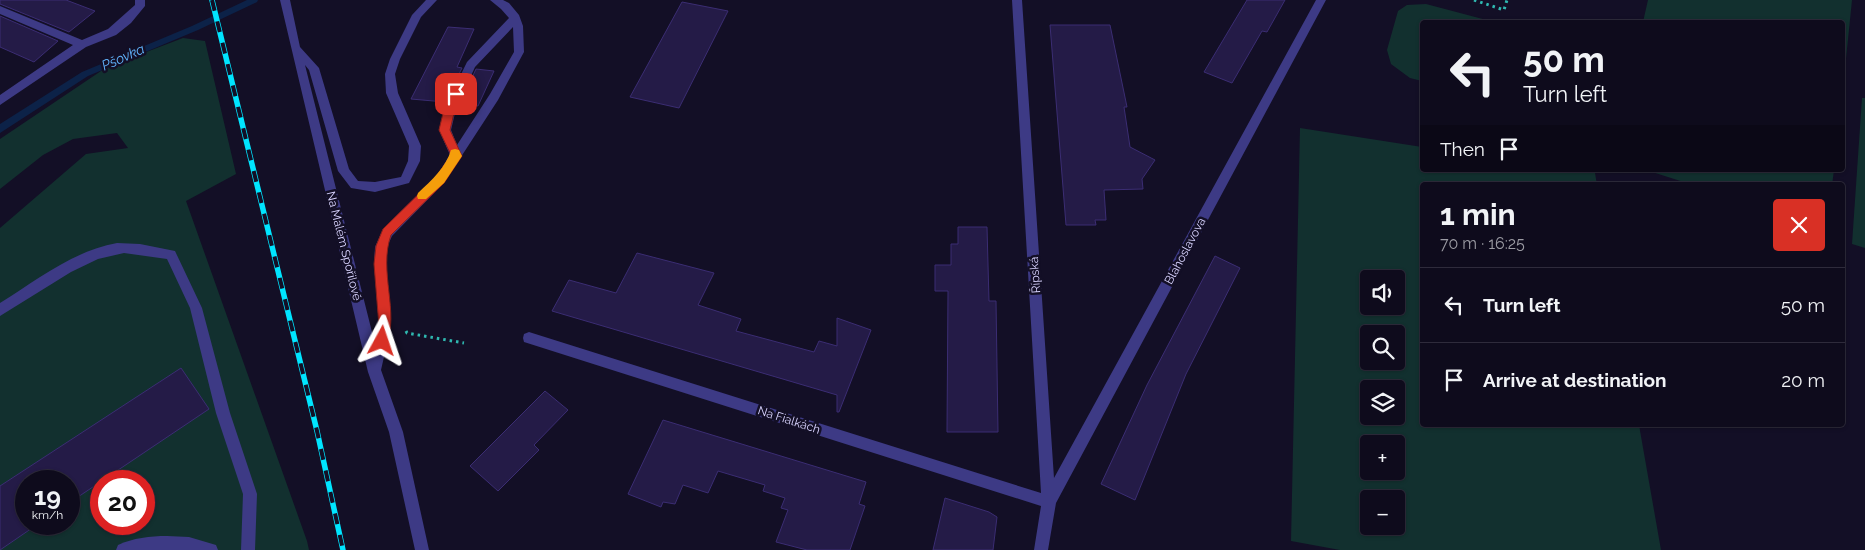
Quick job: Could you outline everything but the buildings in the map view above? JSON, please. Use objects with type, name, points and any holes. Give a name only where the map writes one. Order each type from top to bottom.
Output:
[{"type":"street","points":[[3,95],[82,44],[112,32],[140,6],[140,0]]},
{"type":"street","name":"Na Malém Spořilově","points":[[285,0],[375,372],[396,432],[422,550]]},
{"type":"street","points":[[295,47],[314,68],[344,171],[355,185],[375,188],[397,183],[405,180],[414,161],[415,146],[392,94],[390,74],[395,59],[417,15],[432,0]]},
{"type":"street","points":[[375,372],[385,326],[380,264],[382,246],[387,233],[440,180],[499,89],[519,52],[518,26],[515,18],[505,6],[495,0]]},
{"type":"street","name":"Řípská","points":[[1017,0],[1049,502],[1041,550]]},
{"type":"street","name":"Blahoslavova","points":[[1049,502],[1321,0]]},
{"type":"street","points":[[0,10],[82,44]]},
{"type":"street","points":[[456,156],[445,130],[450,109],[470,65],[515,18]]},
{"type":"street","points":[[0,310],[73,264],[110,250],[142,249],[171,255],[196,308],[223,413],[250,494],[248,550]]},
{"type":"street","name":"Na Fialkách","points":[[529,338],[1049,502]]},
{"type":"street","points":[[123,550],[145,543],[193,544],[211,550]]},
{"type":"path","points":[[1474,0],[1504,10],[1507,0]]},
{"type":"path","points":[[405,327],[407,333],[464,344]]},
{"type":"green space","points":[[1648,0],[1852,0],[1845,68],[1845,20],[1643,20]]},
{"type":"green space","points":[[1426,4],[1486,20],[1420,20],[1420,80],[1410,78],[1391,64],[1387,50],[1398,11],[1407,5]]},
{"type":"green space","points":[[183,38],[205,41],[236,174],[186,201],[309,550],[0,550],[0,228],[86,154],[128,148],[117,133],[73,139],[43,155],[0,189],[0,139],[107,67]]},
{"type":"green space","points":[[1862,98],[1865,98],[1865,248],[1852,244]]},
{"type":"green space","points":[[1300,128],[1420,147],[1420,172],[1595,173],[1596,182],[1420,182],[1420,427],[1639,427],[1661,550],[1340,550],[1291,541]]},
{"type":"green space","points":[[1652,172],[1834,172],[1832,182],[1684,182]]},
{"type":"waterway","name":"Pšovka","points":[[0,129],[85,74],[195,28],[254,0]]},
{"type":"railway","points":[[212,0],[317,431],[343,550]]},
{"type":"slow traffic","points":[[422,196],[440,180],[456,156],[455,153]]},
{"type":"route","points":[[382,341],[385,326],[380,264],[382,246],[387,233],[440,180],[456,156],[445,130],[456,94]]}]
